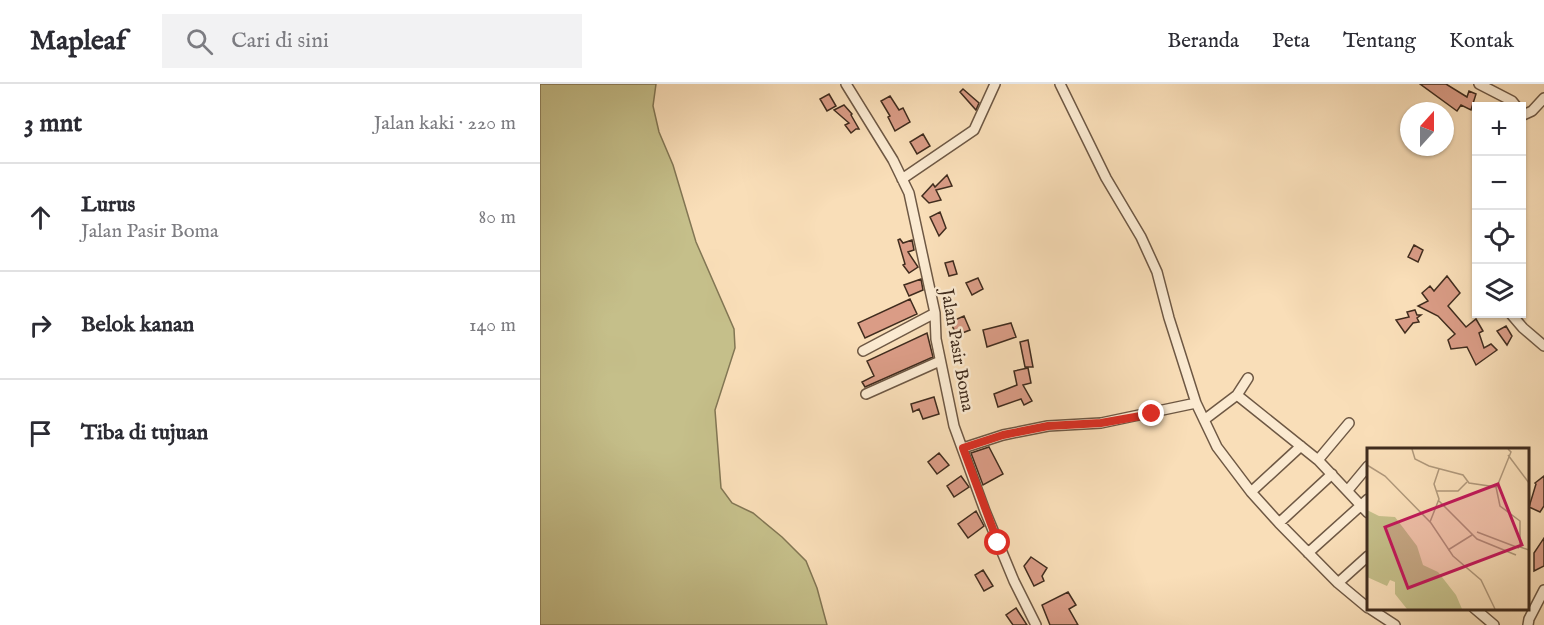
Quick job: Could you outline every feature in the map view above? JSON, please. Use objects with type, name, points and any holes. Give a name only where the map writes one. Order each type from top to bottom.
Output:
[{"type":"street","name":"Jalan Pasir Boma","points":[[846,84],[893,160],[909,193],[935,313],[936,339],[954,426],[985,511],[1014,581],[1036,625]]},
{"type":"street","points":[[902,179],[974,130],[995,84]]},
{"type":"street","points":[[1060,84],[1106,178],[1141,237],[1157,272],[1168,318],[1196,403],[1217,447],[1251,492],[1279,523],[1338,583],[1367,606]]},
{"type":"street","points":[[1479,84],[1513,102]]},
{"type":"street","points":[[1526,114],[1532,111],[1544,98]]},
{"type":"street","points":[[863,351],[935,313]]},
{"type":"street","points":[[1514,318],[1544,346]]},
{"type":"street","points":[[866,394],[940,362]]},
{"type":"street","points":[[1204,420],[1237,395],[1248,378]]},
{"type":"street","points":[[1237,395],[1318,460],[1348,490],[1365,502],[1308,553]]},
{"type":"street","points":[[963,448],[1003,435],[1048,426],[1101,423],[1196,403]]},
{"type":"street","points":[[1318,460],[1349,423]]},
{"type":"street","points":[[1251,492],[1301,446]]},
{"type":"street","points":[[1348,490],[1367,467]]},
{"type":"street","points":[[1279,523],[1332,474]]},
{"type":"street","points":[[1338,583],[1367,557]]},
{"type":"street","points":[[1528,625],[1544,590]]},
{"type":"street","points":[[1372,610],[1395,625]]},
{"type":"street","points":[[1475,610],[1494,625]]},
{"type":"shaded area","points":[[540,84],[656,84],[653,106],[659,132],[673,165],[696,242],[734,329],[735,348],[715,410],[721,488],[732,503],[753,513],[806,561],[817,588],[827,625],[540,625]]},
{"type":"building","points":[[1420,84],[1446,84],[1467,97],[1469,91],[1476,94],[1471,110],[1461,105],[1457,111],[1454,109],[1454,102],[1445,102]]},
{"type":"building","points":[[963,89],[979,103],[976,110],[960,92]]},
{"type":"building","points":[[829,94],[836,106],[827,111],[820,99]]},
{"type":"building","points":[[890,96],[899,110],[903,108],[910,122],[895,131],[888,117],[890,116],[881,101]]},
{"type":"building","points":[[844,105],[852,114],[859,129],[851,133],[845,125],[849,123],[834,110]]},
{"type":"building","points":[[923,134],[930,146],[917,154],[910,142]]},
{"type":"building","points":[[947,175],[952,186],[936,190],[941,200],[929,203],[922,196],[933,184],[935,187]]},
{"type":"building","points":[[940,212],[946,228],[939,236],[930,217]]},
{"type":"building","points":[[900,239],[903,243],[912,240],[914,250],[908,252],[918,267],[909,273],[903,265],[905,264],[898,240]]},
{"type":"building","points":[[1414,245],[1423,250],[1418,262],[1408,257]]},
{"type":"building","points":[[953,261],[957,274],[949,276],[945,263]]},
{"type":"building","points":[[1447,276],[1460,293],[1448,306],[1466,327],[1476,319],[1483,331],[1479,333],[1484,348],[1491,344],[1497,350],[1476,365],[1467,347],[1451,349],[1448,340],[1455,334],[1438,316],[1418,306],[1428,301],[1422,293],[1430,286],[1434,291]]},
{"type":"building","points":[[978,278],[983,289],[972,295],[966,283]]},
{"type":"building","points":[[921,279],[923,290],[909,296],[904,285]]},
{"type":"building","points":[[910,299],[917,314],[865,338],[858,323]]},
{"type":"building","points":[[1415,310],[1417,315],[1421,315],[1417,318],[1419,322],[1413,323],[1405,333],[1396,320],[1409,317],[1407,312]]},
{"type":"building","points":[[964,316],[970,330],[957,335],[950,322]]},
{"type":"building","points":[[1011,323],[1016,337],[987,347],[983,330]]},
{"type":"building","points":[[1506,326],[1512,336],[1507,345],[1497,331]]},
{"type":"building","points":[[927,333],[933,357],[865,387],[862,382],[874,376],[867,361]]},
{"type":"building","points":[[1028,340],[1033,367],[1025,367],[1020,342]]},
{"type":"building","points":[[1028,368],[1031,383],[1023,385],[1032,401],[1024,405],[1021,399],[998,407],[994,394],[1017,385],[1014,371]]},
{"type":"building","points":[[934,397],[939,414],[923,419],[919,409],[913,412],[911,404]]},
{"type":"building","points":[[989,447],[1003,474],[983,485],[971,453]]},
{"type":"building","points":[[939,453],[949,465],[937,474],[928,462]]},
{"type":"building","points":[[961,476],[969,487],[954,497],[947,486]]},
{"type":"building","points":[[1544,476],[1544,506],[1540,512],[1529,507],[1535,483]]},
{"type":"building","points":[[976,511],[984,526],[968,538],[958,524]]},
{"type":"building","points":[[1544,538],[1544,566],[1534,571],[1534,553]]},
{"type":"building","points":[[1031,557],[1047,568],[1042,576],[1044,581],[1034,586],[1024,566]]},
{"type":"building","points":[[983,570],[993,586],[984,591],[975,575]]},
{"type":"building","points":[[1068,592],[1076,605],[1069,609],[1078,625],[1050,625],[1042,605]]},
{"type":"building","points":[[1016,608],[1027,625],[1013,625],[1006,615]]},
{"type":"route","points":[[998,543],[963,448],[1003,435],[1048,426],[1101,423],[1152,414]]}]
